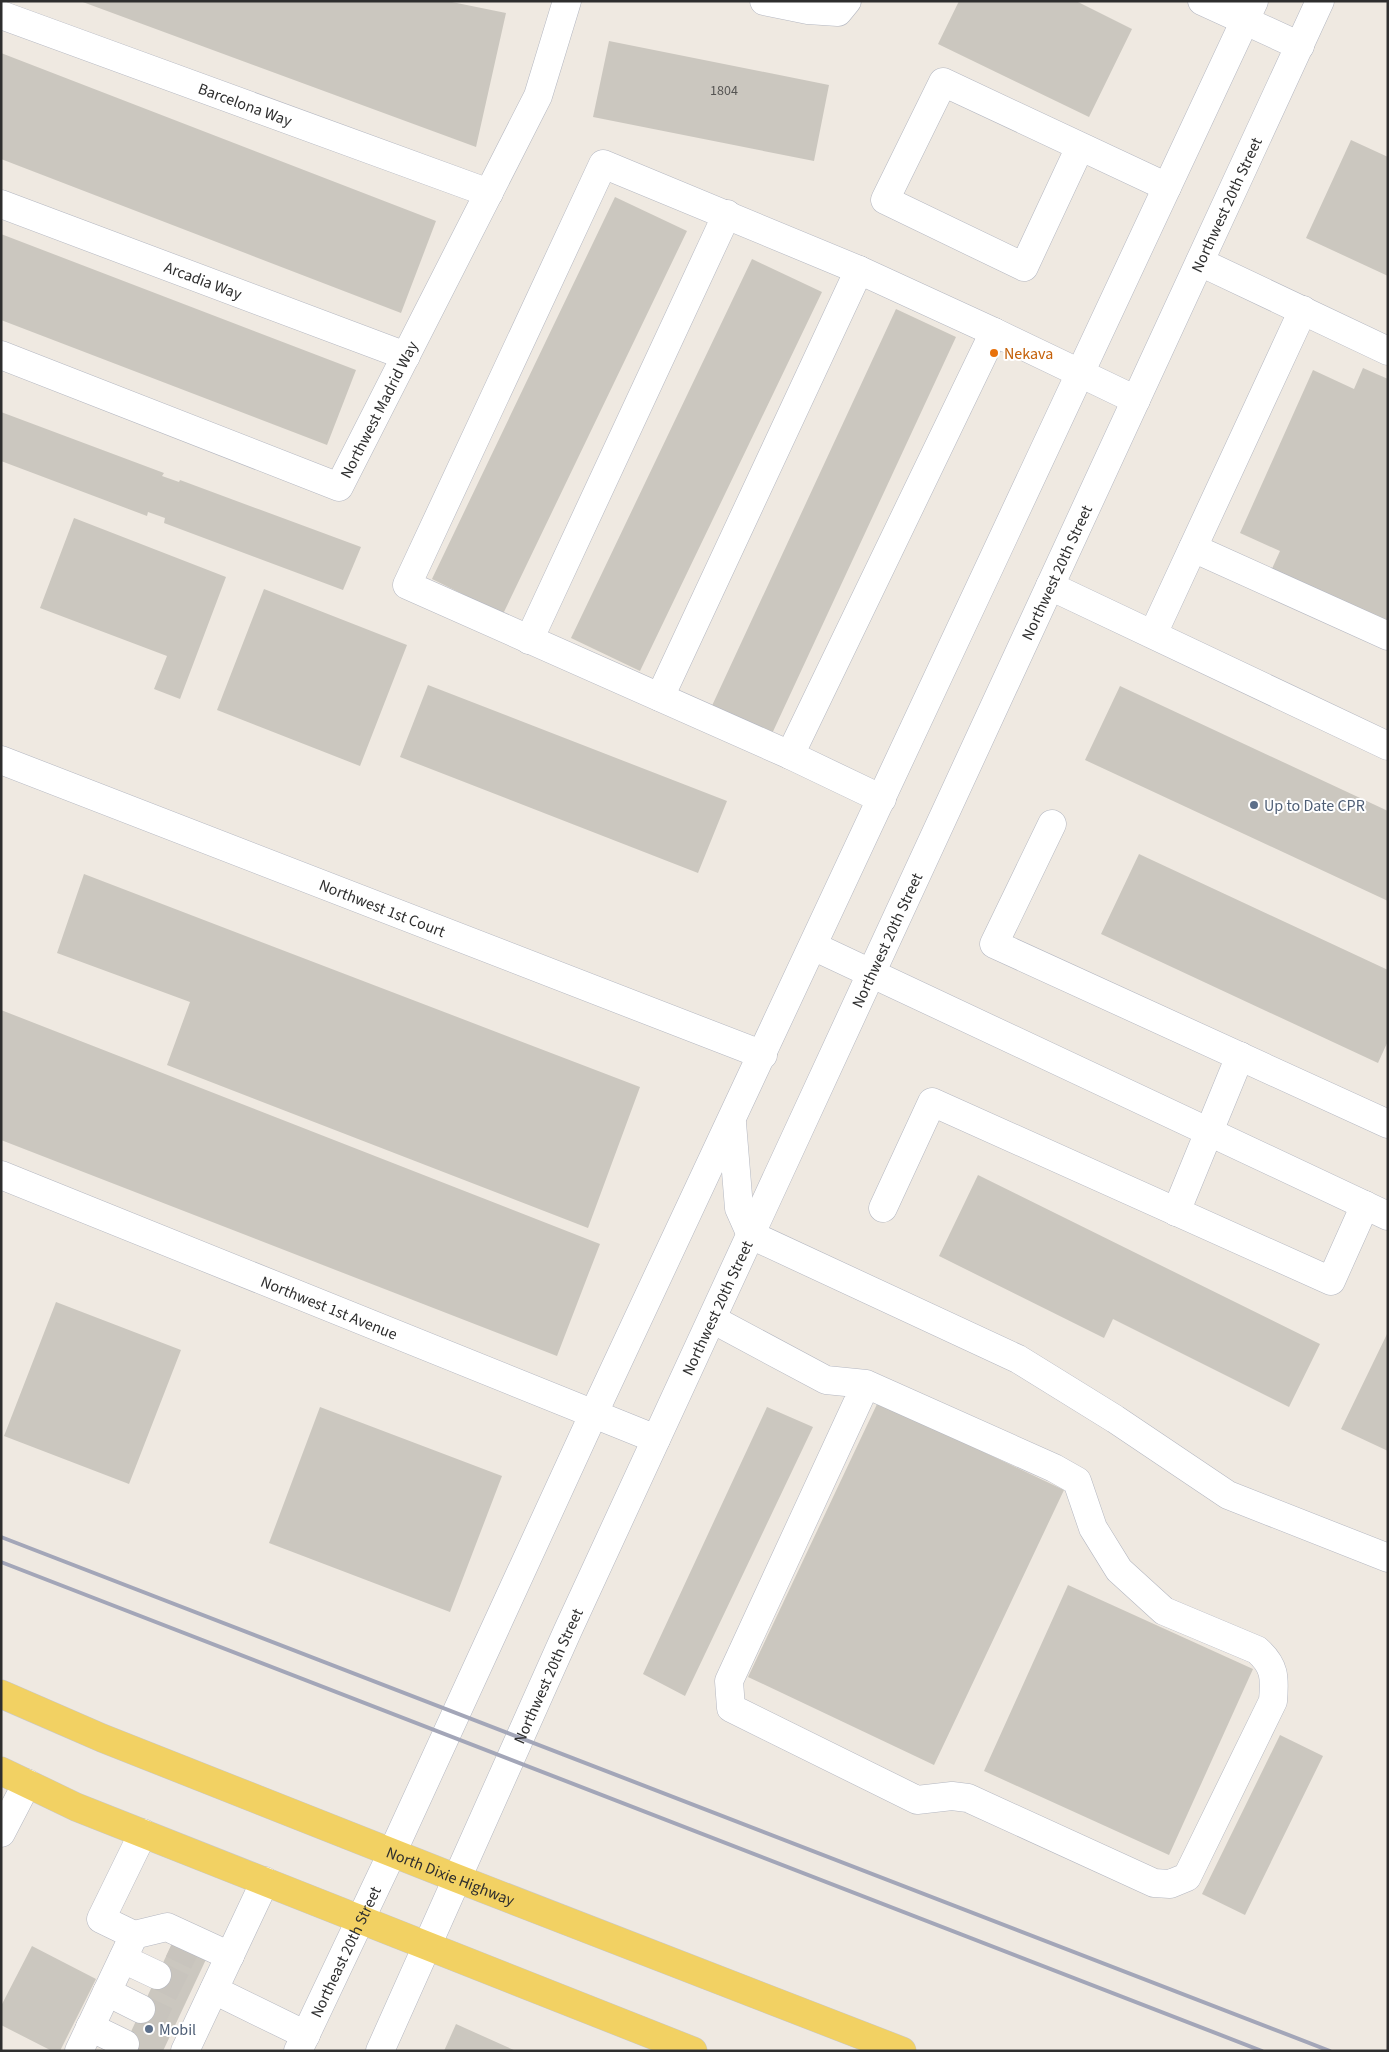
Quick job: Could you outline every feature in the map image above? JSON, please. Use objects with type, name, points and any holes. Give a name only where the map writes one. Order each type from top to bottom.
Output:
[{"type":"main road","name":"North Dixie Highway","points":[[1,1694],[102,1738],[392,1853],[902,2051]]},
{"type":"main road","points":[[1,1771],[76,1807],[693,2051]]},
{"type":"street","name":"Northwest Madrid Way","points":[[1,356],[339,487],[538,96],[568,1]]},
{"type":"street","points":[[764,1],[808,10],[838,12],[847,1]]},
{"type":"street","points":[[1202,1],[1249,11],[1300,46]]},
{"type":"street","name":"Northwest 20th Street","points":[[456,1878],[656,1439],[1320,1]]},
{"type":"street","points":[[392,1853],[593,1415],[1249,11]]},
{"type":"street","name":"Barcelona Way","points":[[1,15],[489,193]]},
{"type":"street","points":[[1080,147],[1024,267],[885,200],[943,82],[1167,188]]},
{"type":"street","points":[[882,799],[790,755],[407,585],[603,164],[859,270],[1136,400]]},
{"type":"street","name":"Arcadia Way","points":[[1,204],[406,356]]},
{"type":"street","points":[[529,640],[727,214]]},
{"type":"street","points":[[1200,262],[1388,351]]},
{"type":"street","points":[[660,697],[859,270]]},
{"type":"street","points":[[1153,634],[1302,310]]},
{"type":"street","points":[[790,755],[994,332]]},
{"type":"street","points":[[1193,548],[1388,636]]},
{"type":"street","points":[[1050,586],[1388,746]]},
{"type":"street","name":"Northwest 1st Court","points":[[1,760],[763,1054]]},
{"type":"street","points":[[1052,824],[994,944],[1388,1124]]},
{"type":"street","points":[[813,946],[1376,1210],[1331,1281],[932,1102],[883,1208]]},
{"type":"street","points":[[1176,1212],[1240,1056]]},
{"type":"street","points":[[732,1119],[739,1208],[751,1235],[1018,1359],[1115,1419],[1228,1495],[1388,1558]]},
{"type":"street","name":"Northwest 1st Avenue","points":[[1,1175],[656,1439]]},
{"type":"street","points":[[712,1319],[826,1380],[866,1384],[1046,1465],[1077,1481],[1093,1528],[1119,1570],[1164,1611],[1257,1650],[1269,1660],[1275,1679],[1273,1701],[1187,1877],[1170,1884],[1154,1883],[968,1798],[952,1796],[917,1800],[732,1708],[729,1681],[866,1384]]},
{"type":"street","points":[[1,1832],[27,1784]]},
{"type":"street","points":[[143,1833],[101,1919],[135,1942],[157,1975]]},
{"type":"street","name":"Northeast 20th Street","points":[[302,2043],[392,1853]]},
{"type":"street","points":[[380,2051],[456,1878]]},
{"type":"street","points":[[185,2036],[212,1978],[265,1882]]},
{"type":"street","points":[[125,2044],[84,2039],[107,1992],[135,1942],[167,1927],[212,1978],[302,2043]]},
{"type":"street","points":[[135,1942],[172,1944]]},
{"type":"street","points":[[107,1992],[142,2009]]},
{"type":"building","points":[[80,1],[447,1],[506,13],[476,147]]},
{"type":"building","points":[[959,1],[1076,1],[1132,29],[1089,117],[938,44]]},
{"type":"building","points":[[609,41],[829,85],[814,161],[593,117]]},
{"type":"building","points":[[1,53],[436,221],[401,313],[1,159]]},
{"type":"building","points":[[1351,140],[1388,157],[1388,276],[1306,238]]},
{"type":"building","points":[[615,197],[687,231],[503,614],[432,579]]},
{"type":"building","points":[[1,234],[356,370],[327,445],[1,320]]},
{"type":"building","points":[[752,259],[822,292],[640,671],[571,638]]},
{"type":"building","points":[[896,309],[956,337],[770,738],[710,710]]},
{"type":"building","points":[[1363,368],[1388,379],[1388,626],[1270,573],[1280,551],[1240,533],[1313,370],[1354,389]]},
{"type":"building","points":[[1,412],[164,473],[162,476],[179,482],[180,480],[361,547],[343,590],[164,523],[165,518],[148,512],[147,516],[1,461]]},
{"type":"building","points":[[74,518],[226,577],[180,699],[154,689],[167,656],[40,608]]},
{"type":"building","points":[[264,589],[407,645],[360,766],[217,710]]},
{"type":"building","points":[[428,685],[727,801],[698,873],[400,757]]},
{"type":"building","points":[[1120,686],[1388,811],[1388,901],[1085,760]]},
{"type":"building","points":[[1139,854],[1388,970],[1388,1041],[1378,1063],[1101,934]]},
{"type":"building","points":[[84,874],[640,1087],[588,1228],[167,1065],[190,1002],[57,953]]},
{"type":"building","points":[[1,1010],[600,1244],[557,1356],[1,1140]]},
{"type":"building","points":[[978,1175],[1320,1344],[1289,1407],[1113,1319],[1104,1338],[939,1256]]},
{"type":"building","points":[[56,1302],[181,1350],[129,1484],[4,1436]]},
{"type":"building","points":[[1388,1332],[1388,1451],[1341,1429]]},
{"type":"building","points":[[878,1402],[1064,1490],[934,1765],[748,1677]]},
{"type":"building","points":[[320,1407],[502,1476],[450,1612],[269,1543]]},
{"type":"building","points":[[767,1407],[813,1427],[685,1696],[643,1674]]},
{"type":"building","points":[[1068,1585],[1253,1669],[1169,1855],[984,1771]]},
{"type":"building","points":[[1280,1735],[1323,1756],[1245,1915],[1202,1894]]},
{"type":"building","points":[[175,1937],[209,1953],[163,2051],[122,2051]]},
{"type":"building","points":[[32,1946],[96,1979],[60,2051],[52,2051],[1,2025],[1,2006]]},
{"type":"building","points":[[456,2024],[516,2051],[444,2051]]},
{"type":"tunnel","points":[[172,1944],[205,1960]]},
{"type":"tunnel","points":[[157,1975],[191,1992]]},
{"type":"tunnel","points":[[141,2009],[175,2025]]},
{"type":"railway","points":[[1,1537],[1330,2051]]},
{"type":"railway","points":[[1,1562],[1262,2051]]},
{"type":"place","name":"Nekava","points":[[994,353]]},
{"type":"place","name":"Up to Date CPR","points":[[1254,805]]},
{"type":"place","name":"Mobil","points":[[149,2029]]}]
